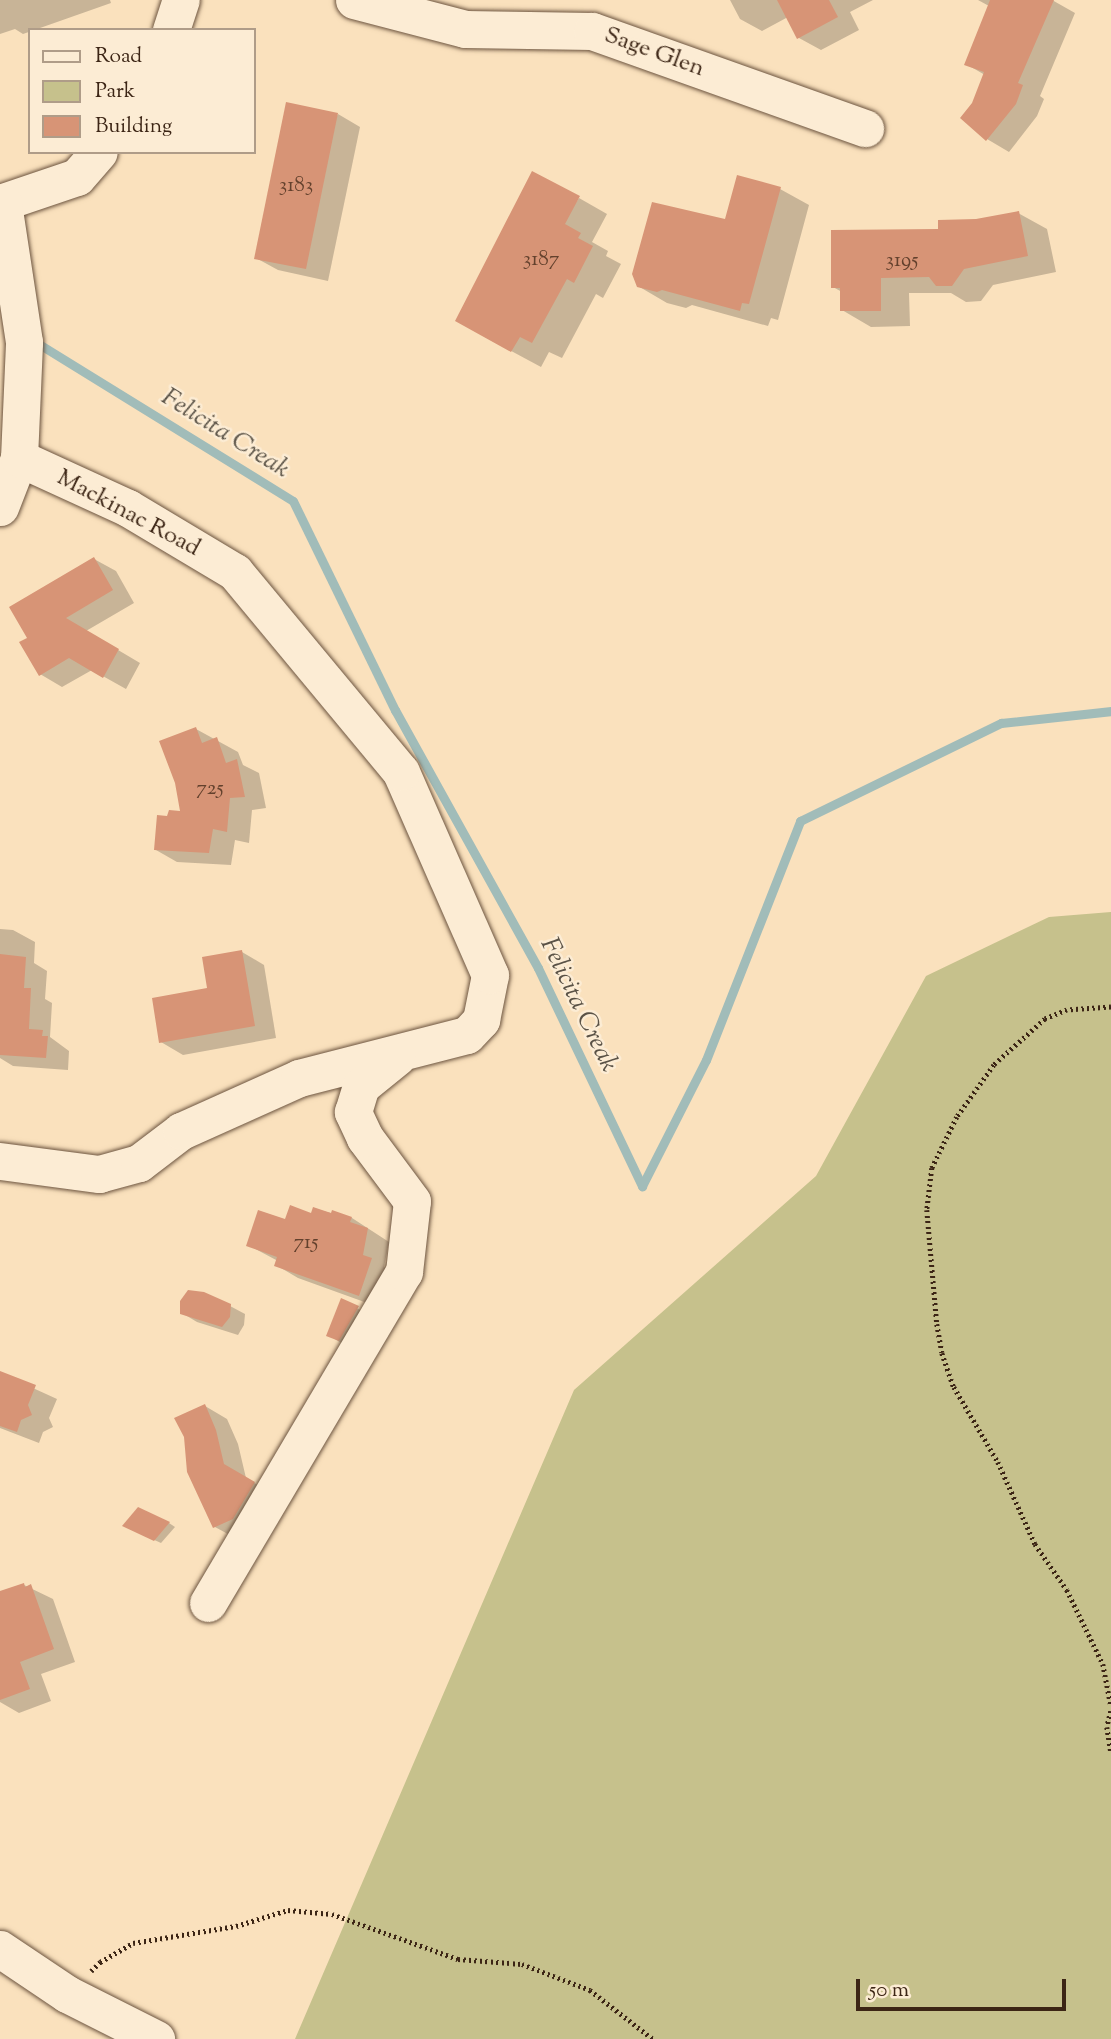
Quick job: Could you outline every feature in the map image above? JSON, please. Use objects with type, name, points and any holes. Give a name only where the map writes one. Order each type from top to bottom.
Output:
[{"type":"street","points":[[172,28],[181,0]]},
{"type":"street","name":"Sage Glen","points":[[354,0],[465,29],[592,32],[865,128]]},
{"type":"street","points":[[0,507],[19,458],[24,342],[2,203],[77,177],[97,154]]},
{"type":"street","name":"Mackinac Road","points":[[0,1161],[99,1174],[139,1163],[181,1131],[299,1078],[467,1035],[481,1020],[490,975],[401,772],[235,572],[128,508],[19,458]]},
{"type":"street","points":[[208,1603],[404,1272],[412,1201],[365,1138],[353,1112],[361,1086],[403,1052]]},
{"type":"street","points":[[0,1949],[67,1994],[156,2039]]},
{"type":"path","points":[[1111,1007],[1067,1010],[1045,1019],[994,1065],[957,1117],[932,1168],[927,1210],[942,1353],[954,1387],[998,1462],[1035,1545],[1067,1590],[1103,1664],[1111,1709],[1107,1727],[1111,1751]]},
{"type":"path","points":[[67,1994],[100,1962],[133,1943],[236,1926],[288,1910],[331,1914],[458,1959],[522,1964],[590,1990],[653,2039]]},
{"type":"green space","points":[[1111,912],[1111,2039],[295,2039],[574,1390],[816,1176],[926,976],[1049,917]]},
{"type":"building","points":[[777,0],[829,0],[838,17],[797,39]]},
{"type":"building","points":[[990,0],[1054,0],[1018,83],[1023,85],[1016,104],[986,141],[960,118],[972,103],[984,72],[964,65]]},
{"type":"building","points":[[286,102],[338,113],[306,269],[254,259]]},
{"type":"building","points":[[532,171],[580,196],[565,224],[581,233],[578,238],[593,246],[574,283],[567,279],[532,343],[520,337],[511,352],[455,321]]},
{"type":"building","points":[[737,175],[781,187],[749,304],[742,303],[740,311],[662,290],[657,292],[637,287],[632,274],[652,202],[725,219]]},
{"type":"building","points":[[1019,211],[1028,256],[964,269],[952,286],[936,286],[929,277],[881,278],[881,311],[840,311],[840,288],[831,288],[831,230],[938,229],[938,220],[976,219]]},
{"type":"building","points":[[94,557],[113,590],[66,618],[119,649],[103,678],[69,658],[39,676],[19,642],[27,638],[9,607]]},
{"type":"building","points":[[196,727],[202,743],[217,737],[226,763],[237,759],[245,797],[230,798],[227,832],[213,829],[209,853],[154,850],[157,815],[167,816],[169,810],[180,811],[175,783],[159,741]]},
{"type":"building","points":[[242,950],[255,1026],[159,1043],[152,998],[207,988],[202,957]]},
{"type":"building","points":[[0,954],[26,957],[24,988],[31,988],[29,1029],[43,1030],[42,1036],[48,1036],[46,1058],[0,1055]]},
{"type":"building","points":[[290,1205],[311,1213],[313,1207],[331,1213],[332,1210],[352,1217],[350,1222],[368,1228],[363,1255],[372,1258],[359,1296],[274,1266],[277,1257],[246,1246],[258,1210],[285,1219]]},
{"type":"building","points":[[188,1290],[204,1292],[231,1304],[230,1317],[222,1327],[180,1314],[180,1301]]},
{"type":"building","points":[[341,1298],[359,1306],[339,1341],[326,1336]]},
{"type":"building","points":[[0,1371],[36,1385],[28,1405],[32,1415],[21,1420],[17,1432],[0,1426]]},
{"type":"building","points":[[205,1404],[216,1430],[224,1464],[255,1482],[233,1519],[213,1528],[187,1472],[184,1437],[174,1418]]},
{"type":"building","points":[[138,1507],[170,1522],[154,1541],[122,1526]]},
{"type":"building","points":[[24,1583],[25,1587],[31,1584],[54,1649],[20,1662],[30,1689],[0,1700],[0,1591]]},
{"type":"waterway","name":"Felicita Creak","points":[[34,341],[293,501],[395,710],[538,968],[642,1186],[706,1060],[800,821],[1001,723],[1111,711]]}]
